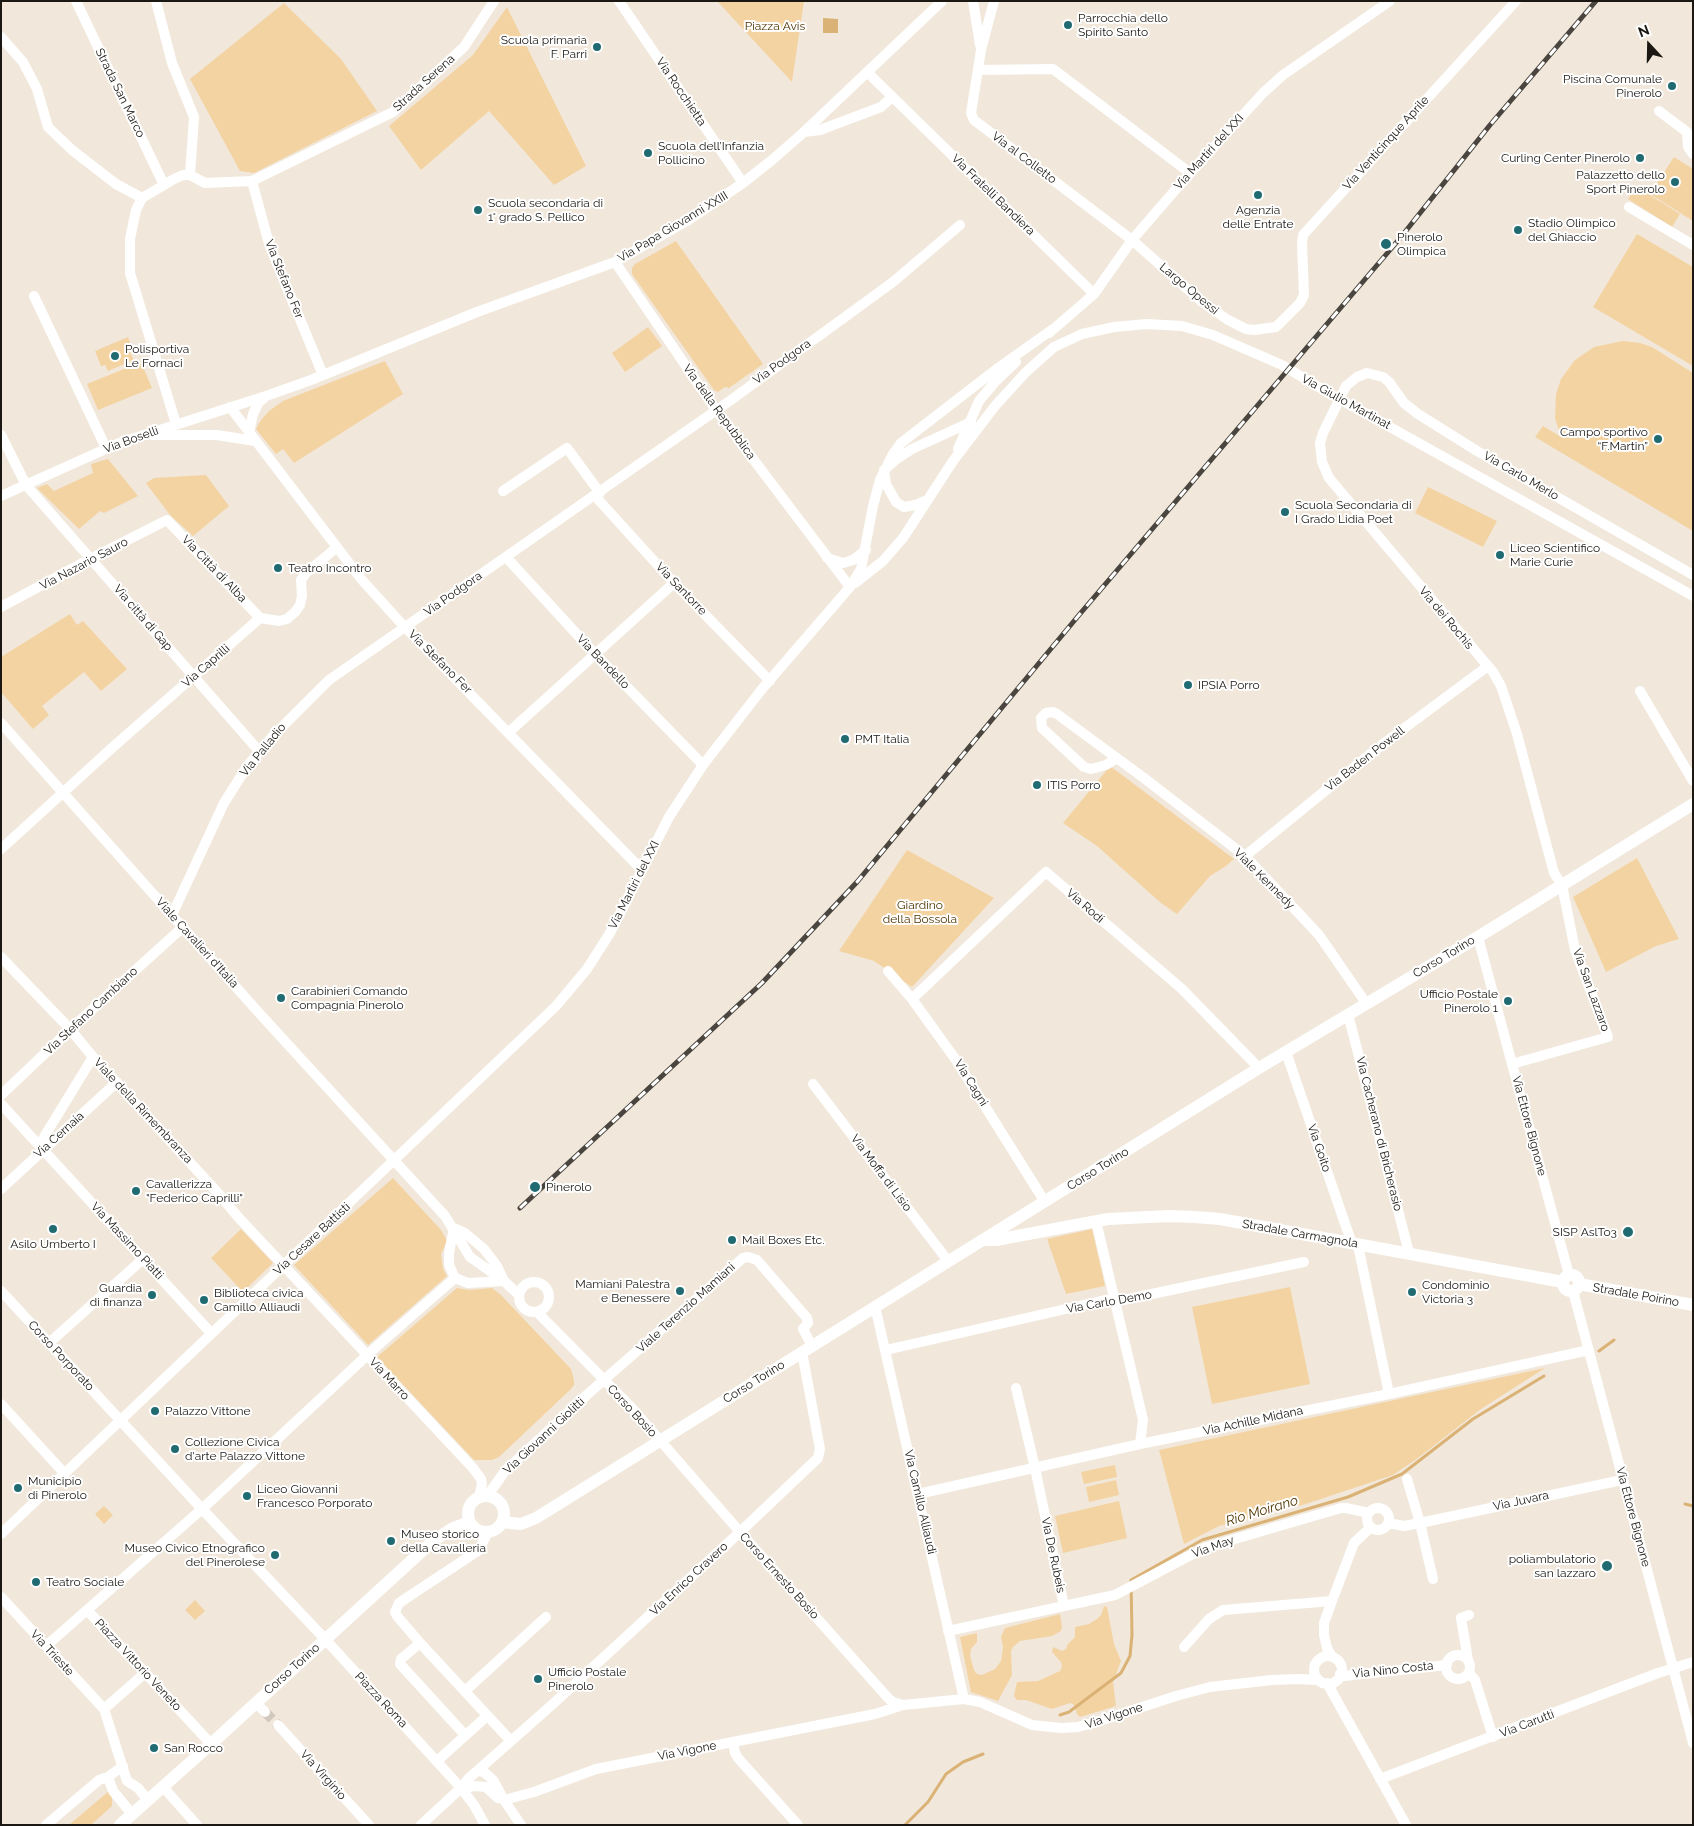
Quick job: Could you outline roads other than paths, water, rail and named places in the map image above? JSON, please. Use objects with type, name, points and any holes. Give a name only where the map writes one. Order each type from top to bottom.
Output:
[{"type":"main road","name":"Corso Torino","points":[[502,1522],[522,1524],[536,1518],[1259,1068],[1478,937],[1693,804]]},
{"type":"main road","name":"Stradale Carmagnola","points":[[984,1240],[996,1240],[1096,1221],[1139,1217],[1195,1217],[1220,1219],[1409,1254],[1566,1279]]},
{"type":"main road","points":[[1566,1279],[1565,1290],[1576,1288]]},
{"type":"main road","name":"Stradale Poirino","points":[[1576,1288],[1693,1305]]},
{"type":"main road","points":[[483,1496],[493,1497],[502,1505],[504,1517],[498,1527],[488,1532],[477,1530],[469,1522],[468,1516],[470,1504],[483,1496]]},
{"type":"main road","name":"Corso Torino","points":[[120,1825],[433,1542],[453,1528],[469,1522]]},
{"type":"street","name":"Strada San Marco","points":[[76,1],[164,185]]},
{"type":"street","points":[[156,1],[172,63],[194,117],[190,175]]},
{"type":"street","name":"Strada Serena","points":[[252,181],[393,112],[464,47],[494,1]]},
{"type":"street","name":"Via Rocchietta","points":[[619,1],[743,183]]},
{"type":"street","name":"Via Papa Giovanni XXIII","points":[[266,396],[323,375],[477,312],[616,262],[687,221],[743,183],[803,132],[942,1]]},
{"type":"street","name":"Via al Colletto","points":[[973,1],[981,50]]},
{"type":"street","name":"Via al Colletto","points":[[994,1],[981,50],[970,113],[974,120],[1132,240]]},
{"type":"street","name":"Via Martiri del XXI","points":[[953,462],[979,400],[994,382],[1094,294],[1132,240],[1262,93],[1283,75],[1390,1]]},
{"type":"street","name":"Via Venticinque Aprile","points":[[1300,303],[1304,295],[1303,235],[1516,1]]},
{"type":"street","points":[[1,36],[23,62],[37,89],[48,127],[72,150],[116,184],[142,198]]},
{"type":"street","points":[[978,70],[1053,70],[1190,173]]},
{"type":"street","name":"Via Fratelli Bandiera","points":[[867,72],[1094,294]]},
{"type":"street","points":[[803,132],[820,130],[881,107],[892,97]]},
{"type":"street","points":[[1659,111],[1687,132],[1688,147],[1693,154]]},
{"type":"street","points":[[176,424],[130,273],[130,239],[136,210],[142,198],[178,176],[190,175],[205,182],[252,181]]},
{"type":"street","name":"Via Stefano Fer","points":[[252,181],[269,244],[323,375]]},
{"type":"street","points":[[1629,207],[1693,245]]},
{"type":"street","name":"Via Podgora","points":[[406,628],[716,410],[893,282],[960,225]]},
{"type":"street","name":"Largo Opessi","points":[[1132,240],[1201,301],[1228,320],[1246,329],[1254,330],[1276,327],[1300,303]]},
{"type":"street","name":"Via della Repubblica","points":[[616,262],[716,410],[850,587]]},
{"type":"street","points":[[34,296],[106,448]]},
{"type":"street","name":"Via Giulio Martinat","points":[[994,406],[1054,346],[1082,334],[1114,327],[1147,324],[1182,326],[1213,335],[1282,365],[1693,596]]},
{"type":"street","name":"Via Martiri del XXI","points":[[850,587],[861,569],[873,506],[884,470],[901,443],[998,368],[1054,329]]},
{"type":"street","name":"Via Carlo Merlo","points":[[1358,377],[1368,373],[1383,377],[1389,382],[1404,403],[1418,414],[1477,451],[1693,575]]},
{"type":"street","name":"Via dei Rochis","points":[[1358,377],[1346,386],[1323,433],[1320,443],[1322,462],[1329,478],[1488,666],[1502,686],[1517,734],[1554,874],[1562,885]]},
{"type":"street","points":[[143,435],[252,437],[255,408],[266,396]]},
{"type":"street","name":"Via Boselli","points":[[1,496],[106,448],[266,396]]},
{"type":"street","points":[[928,499],[915,505],[904,507],[896,502],[886,484],[884,470],[912,449],[969,423],[994,406]]},
{"type":"street","name":"Via Martiri del XXI","points":[[394,1161],[556,1006],[587,970],[610,933],[669,817],[703,765],[770,680],[850,587],[888,555],[903,538],[953,462],[994,406]]},
{"type":"street","name":"Via Stefano Fer","points":[[230,407],[362,580],[406,628],[641,869]]},
{"type":"street","name":"Via città di Gap","points":[[1,435],[26,485],[259,752]]},
{"type":"street","points":[[503,491],[567,448],[597,494]]},
{"type":"street","name":"Via Santorre","points":[[597,494],[674,583],[770,680]]},
{"type":"street","name":"Via Nazario Sauro","points":[[3,604],[167,520]]},
{"type":"street","name":"Via Città di Alba","points":[[167,520],[260,618]]},
{"type":"street","points":[[260,618],[279,621],[295,612],[300,605],[302,596],[301,580],[306,573],[336,548]]},
{"type":"street","points":[[827,558],[843,562],[853,560],[866,550]]},
{"type":"street","name":"Via Bandello","points":[[506,558],[595,654],[703,765]]},
{"type":"street","points":[[509,732],[674,583]]},
{"type":"street","name":"Via Caprilli","points":[[1,848],[260,618]]},
{"type":"street","name":"Via Palladio","points":[[172,915],[224,803],[248,765],[289,719],[329,680],[406,628]]},
{"type":"street","name":"Via Baden Powell","points":[[1244,856],[1379,747],[1488,666]]},
{"type":"street","points":[[1640,691],[1693,780]]},
{"type":"street","name":"Viale Kennedy","points":[[1117,758],[1106,765],[1091,769],[1084,767],[1042,728],[1041,718],[1050,712],[1056,714],[1117,758],[1244,856],[1319,936],[1366,1003]]},
{"type":"street","name":"Viale Cavalieri d'Italia","points":[[1,724],[454,1228]]},
{"type":"street","name":"Via Rodi","points":[[912,999],[1046,872],[1182,989],[1259,1068]]},
{"type":"street","name":"Via San Lazzaro","points":[[1562,885],[1575,950],[1608,1037]]},
{"type":"street","name":"Via Stefano Cambiano","points":[[1,1095],[70,1029],[183,927]]},
{"type":"street","name":"Via Ettore Bignone","points":[[1478,937],[1566,1279]]},
{"type":"street","name":"Viale della Rimembranza","points":[[1,957],[70,1029],[93,1057],[284,1265]]},
{"type":"street","name":"Via Cagni","points":[[888,971],[912,999],[956,1060],[1045,1202]]},
{"type":"street","name":"Via Cacherano di Bricherasio","points":[[1348,1014],[1409,1254]]},
{"type":"street","name":"Via Ettore Bignone","points":[[1512,1064],[1608,1037]]},
{"type":"street","name":"Via Goito","points":[[1286,1052],[1355,1244],[1389,1394]]},
{"type":"street","points":[[42,1150],[44,1137],[93,1057]]},
{"type":"street","name":"Via Cernaia","points":[[1,1188],[117,1082]]},
{"type":"street","name":"Via Moffa di Lisio","points":[[814,1084],[948,1261]]},
{"type":"street","name":"Via Massimo Piatti","points":[[1,1104],[211,1333]]},
{"type":"street","name":"Via Cesare Battisti","points":[[120,1421],[394,1161]]},
{"type":"street","points":[[1096,1221],[1143,1420],[1140,1444]]},
{"type":"street","points":[[454,1228],[449,1253],[451,1281],[468,1283],[504,1281]]},
{"type":"street","points":[[454,1228],[460,1243],[470,1257],[504,1281],[519,1295]]},
{"type":"street","points":[[454,1228],[465,1233],[484,1249],[498,1266],[504,1281]]},
{"type":"street","name":"Viale Terenzio Mamiani","points":[[604,1380],[736,1262],[748,1257],[757,1260],[807,1318],[808,1324],[803,1329],[807,1349]]},
{"type":"street","points":[[49,1343],[143,1259]]},
{"type":"street","name":"Via Carlo Demo","points":[[886,1350],[1114,1299],[1124,1300],[1304,1262]]},
{"type":"street","name":"Via Marro","points":[[284,1265],[476,1472],[481,1479],[483,1496]]},
{"type":"street","name":"Piazza Vittorio Veneto","points":[[211,1744],[87,1610],[202,1509],[451,1281]]},
{"type":"street","points":[[533,1282],[541,1283],[549,1295],[548,1303],[537,1312],[523,1308],[519,1299],[524,1286],[533,1282]]},
{"type":"street","name":"Via Ettore Bignone","points":[[1576,1288],[1589,1350],[1622,1480],[1693,1743]]},
{"type":"street","name":"Corso Porporato","points":[[1,1291],[120,1421]]},
{"type":"street","name":"Via Camillo Alliaudi","points":[[875,1306],[964,1699]]},
{"type":"street","name":"Corso Bosio","points":[[537,1312],[631,1407],[660,1442]]},
{"type":"street","name":"Via Enrico Cravero","points":[[421,1825],[818,1458],[820,1454],[807,1349]]},
{"type":"street","name":"Via Achille Midana","points":[[918,1494],[1140,1444],[1389,1394],[1589,1350]]},
{"type":"street","name":"Via Giovanni Giolitti","points":[[483,1496],[505,1471],[604,1380]]},
{"type":"street","name":"Via De Rubeis","points":[[948,1631],[1064,1606],[1016,1388]]},
{"type":"street","points":[[1,1404],[65,1474]]},
{"type":"street","points":[[1,1534],[120,1421],[326,1639]]},
{"type":"street","name":"Corso Ernesto Bosio","points":[[660,1442],[889,1699],[903,1705]]},
{"type":"street","points":[[1406,1479],[1420,1523],[1433,1579]]},
{"type":"street","name":"Via Juvara","points":[[1388,1523],[1404,1526],[1622,1480]]},
{"type":"street","name":"Via May","points":[[1064,1606],[1115,1595],[1196,1552],[1219,1543],[1341,1508],[1368,1514]]},
{"type":"street","points":[[1381,1508],[1389,1516],[1388,1523],[1381,1530],[1371,1527],[1367,1521],[1368,1514],[1374,1509],[1381,1508]]},
{"type":"street","points":[[1371,1527],[1354,1543],[1324,1623],[1328,1654],[1317,1661],[1314,1669],[1406,1825]]},
{"type":"street","points":[[488,1532],[479,1550],[399,1603],[395,1609],[397,1616],[420,1643],[511,1741]]},
{"type":"street","name":"Via Trieste","points":[[1,1597],[104,1709]]},
{"type":"street","points":[[1184,1647],[1209,1619],[1224,1610],[1332,1601]]},
{"type":"street","points":[[46,1646],[87,1610]]},
{"type":"street","points":[[1468,1660],[1458,1655],[1451,1658],[1446,1664],[1447,1672],[1456,1679],[1464,1678],[1469,1673],[1470,1666],[1461,1618],[1469,1615]]},
{"type":"street","points":[[465,1691],[546,1617]]},
{"type":"street","name":"Piazza Roma","points":[[326,1639],[461,1788],[474,1805],[485,1825]]},
{"type":"street","points":[[420,1643],[401,1659],[400,1664],[465,1735]]},
{"type":"street","name":"Via Nino Costa","points":[[1323,1682],[1336,1681],[1340,1674],[1341,1666],[1336,1659],[1328,1654]]},
{"type":"street","name":"Via Carutti","points":[[1380,1779],[1693,1662]]},
{"type":"street","name":"Via Nino Costa","points":[[1340,1674],[1344,1676],[1446,1664]]},
{"type":"street","name":"Via Vigone","points":[[1297,1678],[1314,1669]]},
{"type":"street","points":[[127,1781],[104,1709],[145,1673]]},
{"type":"street","points":[[1469,1673],[1475,1680],[1494,1737]]},
{"type":"street","name":"Via Vigone","points":[[504,1800],[534,1792],[596,1769],[874,1714],[903,1705],[964,1699],[980,1702],[1032,1724],[1061,1728],[1078,1727],[1096,1722],[1196,1690],[1297,1678],[1323,1682]]},
{"type":"street","points":[[874,1714],[883,1708],[889,1699]]},
{"type":"street","points":[[256,1703],[265,1712]]},
{"type":"street","points":[[437,1761],[487,1716]]},
{"type":"street","name":"Via Virginio","points":[[278,1725],[368,1825]]},
{"type":"street","points":[[733,1742],[738,1758],[798,1825]]},
{"type":"street","points":[[46,1825],[100,1780],[108,1777],[123,1766]]},
{"type":"street","points":[[483,1787],[478,1771],[484,1772],[493,1780],[521,1825]]},
{"type":"street","points":[[108,1777],[116,1782],[127,1781],[138,1788],[148,1800]]},
{"type":"street","points":[[108,1777],[113,1791],[132,1814]]},
{"type":"street","points":[[461,1788],[465,1789],[473,1786],[490,1788],[497,1797],[504,1800]]},
{"type":"street","points":[[163,1787],[197,1825]]},
{"type":"waterway","points":[[1599,1351],[1614,1340]]},
{"type":"waterway","name":"Rio Moirano","points":[[1060,1715],[1069,1712],[1121,1673],[1130,1656],[1132,1635],[1131,1580],[1202,1540],[1348,1497],[1402,1474],[1473,1419],[1544,1376]]},
{"type":"waterway","points":[[1685,1504],[1693,1506]]},
{"type":"waterway","points":[[905,1825],[928,1802],[946,1774],[963,1762],[983,1754]]},
{"type":"tunnel","points":[[265,1712],[278,1725]]},
{"type":"railway","points":[[520,1208],[762,983],[857,882],[1079,615],[1401,237],[1490,125],[1596,1]]},
{"type":"place","name":"Parrocchia dello Spirito Santo","points":[[1068,25]]},
{"type":"place","name":"Scuola primaria F. Parri","points":[[597,47]]},
{"type":"place","name":"Piscina Comunale Pinerolo","points":[[1672,86]]},
{"type":"place","name":"Scuola dell’Infanzia Pollicino","points":[[648,153]]},
{"type":"place","name":"Curling Center Pinerolo","points":[[1640,158]]},
{"type":"place","name":"Palazzetto dello Sport Pinerolo","points":[[1675,182]]},
{"type":"place","name":"Agenzia delle Entrate","points":[[1258,195]]},
{"type":"place","name":"Scuola secondaria di 1° grado S. Pellico","points":[[478,210]]},
{"type":"place","name":"Stadio Olimpico del Ghiaccio","points":[[1518,230]]},
{"type":"place","name":"Pinerolo Olimpica","points":[[1386,244]]},
{"type":"place","name":"Polisportiva Le Fornaci","points":[[115,356]]},
{"type":"place","name":"Campo sportivo “F.Martin”","points":[[1658,439]]},
{"type":"place","name":"Scuola Secondaria di I Grado Lidia Poet","points":[[1285,512]]},
{"type":"place","name":"Liceo Scientifico Marie Curie","points":[[1500,555]]},
{"type":"place","name":"Teatro Incontro","points":[[278,568]]},
{"type":"place","name":"IPSIA Porro","points":[[1188,685]]},
{"type":"place","name":"PMT Italia","points":[[845,739]]},
{"type":"place","name":"ITIS Porro","points":[[1037,785]]},
{"type":"place","name":"Carabinieri Comando Compagnia Pinerolo","points":[[281,998]]},
{"type":"place","name":"Ufficio Postale Pinerolo 1","points":[[1508,1001]]},
{"type":"place","name":"Pinerolo","points":[[535,1187]]},
{"type":"place","name":"Cavallerizza \"Federico Caprilli\"","points":[[136,1191]]},
{"type":"place","name":"Asilo Umberto I","points":[[53,1229]]},
{"type":"place","name":"SISP AslTo3","points":[[1628,1232]]},
{"type":"place","name":"Mail Boxes Etc.","points":[[732,1240]]},
{"type":"place","name":"Mamiani Palestra e Benessere","points":[[680,1291]]},
{"type":"place","name":"Condominio Victoria 3","points":[[1412,1292]]},
{"type":"place","name":"Guardia di finanza","points":[[152,1295]]},
{"type":"place","name":"Biblioteca civica Camillo Alliaudi","points":[[204,1300]]},
{"type":"place","name":"Palazzo Vittone","points":[[155,1411]]},
{"type":"place","name":"Collezione Civica d'arte Palazzo Vittone","points":[[175,1449]]},
{"type":"place","name":"Municipio di Pinerolo","points":[[18,1488]]},
{"type":"place","name":"Liceo Giovanni Francesco Porporato","points":[[247,1496]]},
{"type":"place","name":"Museo storico della Cavalleria","points":[[391,1541]]},
{"type":"place","name":"Museo Civico Etnografico del Pinerolese","points":[[275,1555]]},
{"type":"place","name":"poliambulatorio san lazzaro","points":[[1607,1566]]},
{"type":"place","name":"Teatro Sociale","points":[[36,1582]]},
{"type":"place","name":"Ufficio Postale Pinerolo","points":[[538,1679]]},
{"type":"place","name":"San Rocco","points":[[154,1748]]},
{"type":"park label","name":"Piazza Avis","points":[[775,26]]},
{"type":"park label","name":"Giardino della Bossola","points":[[920,912]]}]
